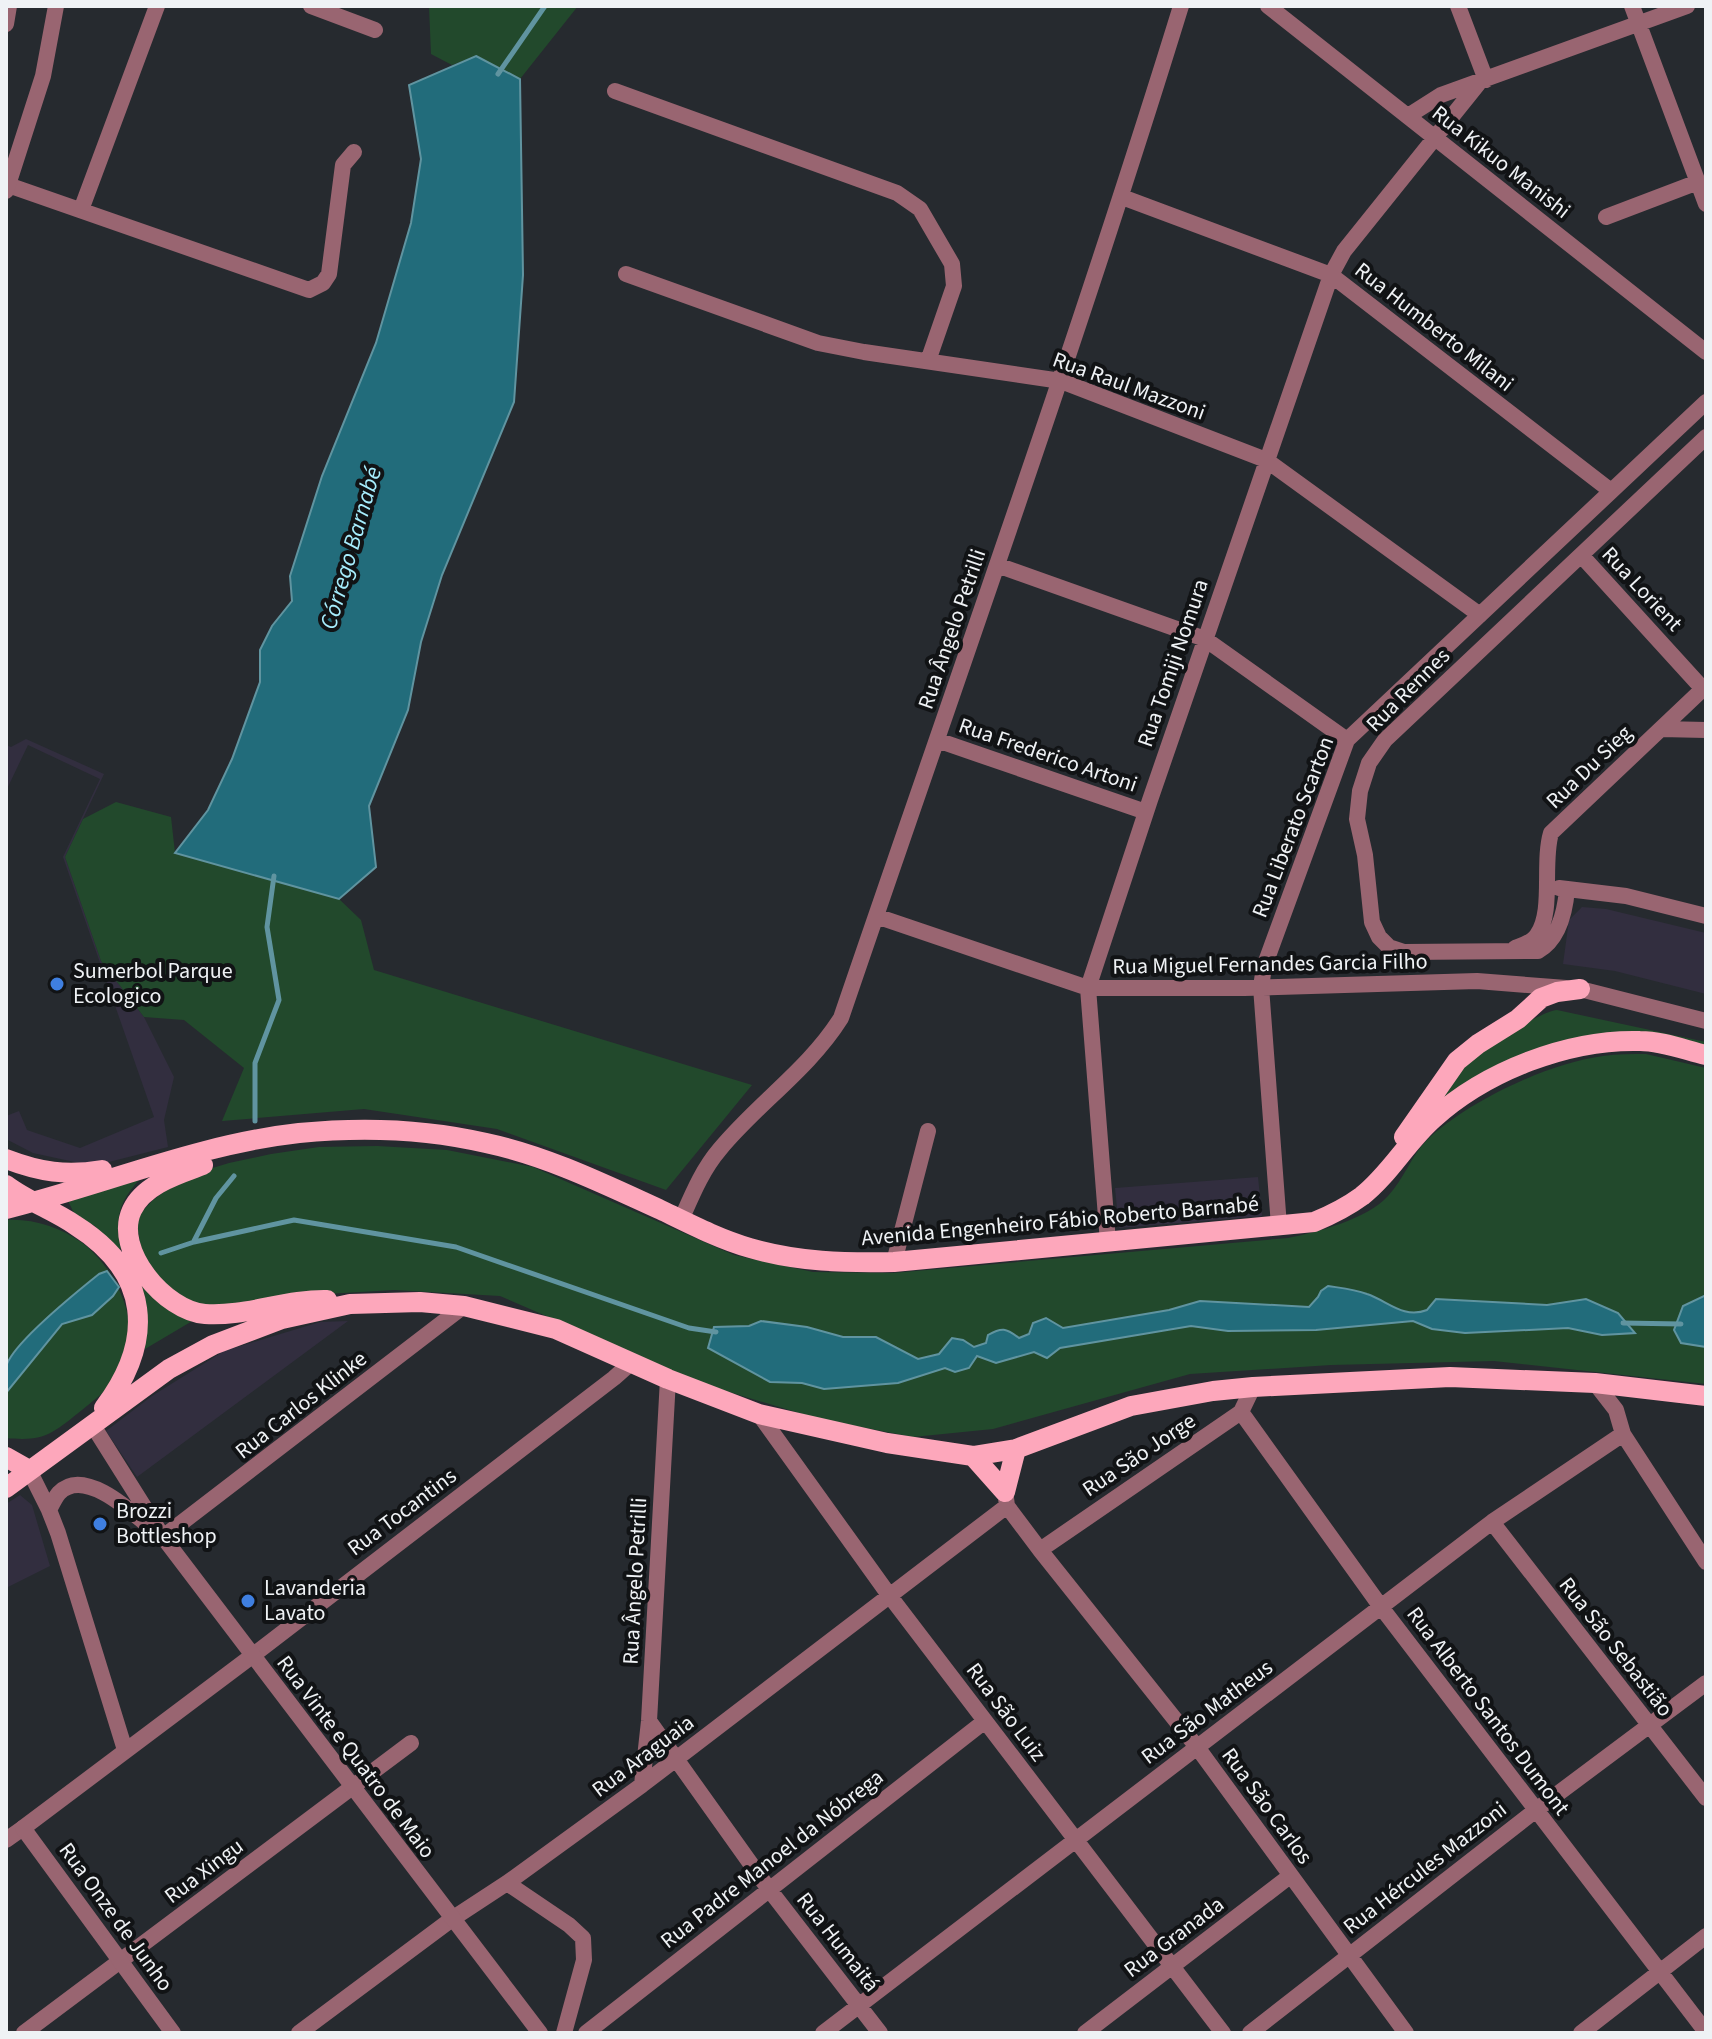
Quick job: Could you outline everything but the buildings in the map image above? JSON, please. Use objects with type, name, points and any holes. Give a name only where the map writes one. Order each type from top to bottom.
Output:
[{"type":"main road","points":[[1387,1169],[1423,1107],[1457,1061],[1518,1019],[1541,998],[1580,989]]},
{"type":"main road","name":"Avenida Engenheiro Fábio Roberto Barnabé","points":[[6,1209],[241,1144],[296,1134],[367,1129],[485,1143],[527,1154],[585,1175],[748,1247],[784,1257],[850,1263],[894,1262],[1314,1222],[1338,1212],[1365,1194],[1432,1120],[1456,1101],[1512,1069],[1586,1045],[1644,1041],[1706,1055]]},
{"type":"main road","points":[[241,1144],[221,1161],[160,1182],[141,1197],[132,1210],[128,1230],[133,1249],[149,1280],[159,1293],[172,1302],[204,1314],[326,1299],[350,1304]]},
{"type":"main road","points":[[10,1160],[73,1175],[126,1166],[150,1168]]},
{"type":"main road","points":[[10,1160],[35,1202]]},
{"type":"main road","points":[[6,1185],[74,1224],[108,1252],[129,1282],[136,1302],[138,1337],[122,1384],[92,1424]]},
{"type":"main road","points":[[6,1488],[169,1369],[213,1345],[282,1319],[350,1304],[420,1302],[464,1306],[556,1329],[668,1379],[759,1414],[887,1443],[973,1456],[1016,1449],[1131,1406],[1253,1387],[1450,1377],[1595,1383],[1706,1396]]},
{"type":"main road","points":[[1006,1499],[1016,1449]]},
{"type":"main road","points":[[973,1456],[1006,1499]]},
{"type":"main road","points":[[6,1457],[29,1470]]},
{"type":"street","points":[[6,24],[9,6]]},
{"type":"street","points":[[56,6],[43,76],[7,188],[81,210],[309,290],[323,283],[329,274],[343,165],[354,152]]},
{"type":"street","points":[[81,210],[157,6]]},
{"type":"street","points":[[311,6],[375,30]]},
{"type":"street","name":"Rua Ângelo Petrilli","points":[[681,1220],[698,1181],[719,1150],[825,1043],[841,1018],[1061,381],[1181,6]]},
{"type":"street","name":"Rua Kikuo Manishi","points":[[1268,6],[1706,352]]},
{"type":"street","points":[[1458,6],[1482,82]]},
{"type":"street","points":[[1632,6],[1706,204]]},
{"type":"street","points":[[1408,116],[1441,95],[1687,6]]},
{"type":"street","name":"Rua Tomiji Nomura","points":[[1108,1242],[1088,988],[1331,275],[1344,251],[1482,82]]},
{"type":"street","points":[[615,91],[897,193],[920,209],[952,264],[954,286],[928,361]]},
{"type":"street","points":[[1606,217],[1698,182]]},
{"type":"street","name":"Rua Humberto Milani","points":[[1122,197],[1331,275],[1611,491]]},
{"type":"street","name":"Rua Raul Mazzoni","points":[[626,274],[818,343],[1061,381],[1266,460],[1480,615]]},
{"type":"street","name":"Rua Liberato Scarton","points":[[1279,1226],[1261,987],[1269,953],[1347,740],[1706,402]]},
{"type":"street","name":"Rua Rennes","points":[[1567,889],[1557,934],[1550,944],[1538,951],[1404,952],[1389,947],[1379,937],[1372,922],[1365,855],[1357,819],[1360,791],[1369,763],[1385,740],[1706,437]]},
{"type":"street","name":"Rua Lorient","points":[[1581,555],[1704,687]]},
{"type":"street","points":[[997,565],[1205,639],[1347,740]]},
{"type":"street","name":"Rua Du Sieg","points":[[1546,885],[1546,850],[1551,833],[1704,687]]},
{"type":"street","name":"Rua Du Sieg","points":[[1661,729],[1706,730]]},
{"type":"street","name":"Rua Frederico Artoni","points":[[937,740],[1146,812]]},
{"type":"street","points":[[1507,952],[1536,939],[1542,925],[1546,885],[1626,896],[1706,916]]},
{"type":"street","name":"Rua Miguel Fernandes Garcia Filho","points":[[876,916],[1088,988],[1477,981],[1580,989],[1706,1021]]},
{"type":"street","points":[[894,1262],[928,1131]]},
{"type":"street","name":"Rua Carlos Klinke","points":[[163,1537],[464,1306]]},
{"type":"street","name":"Rua Tocantins","points":[[6,1840],[252,1656],[632,1362]]},
{"type":"street","name":"Rua Ângelo Petrilli","points":[[642,1785],[649,1721],[668,1379]]},
{"type":"street","points":[[1595,1383],[1616,1410],[1623,1434],[1706,1562]]},
{"type":"street","name":"Rua São Jorge","points":[[1040,1550],[1241,1412],[1253,1387]]},
{"type":"street","name":"Rua Alberto Santos Dumont","points":[[1241,1412],[1381,1607],[1706,2032]]},
{"type":"street","name":"Rua São Luiz","points":[[759,1414],[889,1595],[1223,2033]]},
{"type":"street","name":"Rua Vinte e Quatro de Maio","points":[[92,1424],[163,1537],[540,2033]]},
{"type":"street","name":"Rua São Matheus","points":[[823,2033],[1492,1522],[1623,1434]]},
{"type":"street","points":[[29,1470],[49,1510],[125,1750]]},
{"type":"street","points":[[49,1510],[59,1493],[71,1485],[87,1485],[121,1504],[163,1537]]},
{"type":"street","name":"Rua São Carlos","points":[[1006,1499],[1040,1550],[1197,1747],[1406,2033]]},
{"type":"street","name":"Rua Araguaia","points":[[299,2033],[452,1919],[507,1883],[677,1759],[889,1595],[1006,1499]]},
{"type":"street","name":"Rua São Sebastião","points":[[1492,1522],[1706,1798]]},
{"type":"street","name":"Rua Hércules Mazzoni","points":[[1250,2033],[1648,1724],[1706,1683]]},
{"type":"street","name":"Rua Humaitá","points":[[649,1721],[768,1888],[880,2033]]},
{"type":"street","name":"Rua Padre Manoel da Nóbrega","points":[[586,2033],[985,1721]]},
{"type":"street","name":"Rua Xingu","points":[[24,2033],[411,1743]]},
{"type":"street","name":"Rua Onze de Junho","points":[[23,1828],[173,2033]]},
{"type":"street","name":"Rua Granada","points":[[1085,2033],[1290,1876]]},
{"type":"street","points":[[507,1883],[583,1938],[584,1960],[564,2033]]},
{"type":"street","points":[[1581,2033],[1706,1936]]},
{"type":"shaded area","points":[[26,739],[104,774],[65,857],[101,961],[144,1017],[174,1077],[164,1120],[168,1147],[93,1166],[33,1153],[6,1139],[6,1116],[19,1111],[27,1130],[80,1148],[154,1117],[63,857],[100,779],[28,745],[6,791],[6,745],[11,747]]},
{"type":"shaded area","points":[[1582,907],[1606,909],[1706,933],[1706,994],[1615,971],[1563,964],[1569,920]]},
{"type":"shaded area","points":[[1258,1177],[1262,1216],[1119,1228],[1115,1188]]},
{"type":"shaded area","points":[[348,1321],[137,1477],[106,1431],[152,1396],[224,1351],[320,1322]]},
{"type":"shaded area","points":[[20,1495],[32,1505],[50,1566],[6,1588],[6,1504]]},
{"type":"green space","points":[[429,6],[578,6],[520,79],[477,56],[452,65],[431,54]]},
{"type":"green space","points":[[116,802],[171,817],[175,853],[339,899],[361,920],[374,970],[752,1085],[666,1190],[497,1129],[364,1109],[222,1121],[244,1068],[184,1020],[144,1017],[101,961],[65,857],[83,819]]},
{"type":"green space","points":[[1557,1010],[1706,1042],[1706,1051],[1623,1033],[1430,1108],[1448,1080],[1463,1065],[1520,1027]]},
{"type":"green space","points":[[1646,1054],[1706,1068],[1706,1384],[1494,1361],[1331,1365],[1190,1374],[993,1429],[913,1437],[819,1419],[706,1385],[500,1296],[394,1290],[327,1294],[235,1306],[196,1306],[158,1281],[142,1253],[137,1225],[140,1214],[152,1201],[183,1177],[271,1154],[319,1147],[377,1146],[447,1150],[533,1167],[734,1255],[813,1272],[893,1273],[1288,1238],[1341,1223],[1379,1204],[1394,1189],[1427,1140],[1464,1112],[1509,1086],[1581,1060],[1608,1055]]},
{"type":"green space","points":[[140,1179],[120,1211],[122,1248],[117,1250],[95,1226],[75,1215],[67,1199]]},
{"type":"green space","points":[[6,1220],[25,1220],[45,1225],[81,1242],[103,1263],[112,1277],[126,1308],[129,1324],[127,1354],[109,1386],[55,1430],[30,1439],[6,1438]]},
{"type":"green space","points":[[139,1283],[171,1310],[194,1320],[145,1349],[146,1330]]},
{"type":"water","points":[[476,56],[520,79],[523,275],[514,402],[442,575],[421,642],[408,710],[369,806],[376,867],[339,899],[175,853],[208,810],[232,759],[260,682],[260,650],[272,626],[292,601],[290,576],[322,476],[376,343],[411,223],[421,159],[409,85]]},
{"type":"water","points":[[107,1271],[119,1287],[113,1296],[92,1315],[62,1324],[6,1393],[6,1367],[20,1345],[62,1305],[99,1274]]},
{"type":"water","points":[[1328,1286],[1362,1292],[1410,1312],[1427,1310],[1436,1299],[1547,1305],[1586,1299],[1618,1313],[1635,1333],[1602,1335],[1568,1328],[1465,1333],[1432,1329],[1413,1321],[1316,1330],[1228,1331],[1191,1326],[1060,1348],[1047,1358],[1034,1352],[996,1363],[977,1356],[969,1368],[955,1372],[945,1368],[898,1383],[824,1389],[802,1383],[770,1382],[708,1348],[714,1327],[749,1326],[761,1321],[807,1327],[843,1337],[876,1337],[918,1359],[939,1354],[952,1338],[974,1347],[986,1343],[988,1335],[1001,1330],[1019,1338],[1029,1334],[1033,1323],[1046,1318],[1063,1328],[1169,1310],[1200,1301],[1309,1307]]},
{"type":"water","points":[[1706,1295],[1706,1347],[1681,1343],[1674,1330],[1683,1306]]},
{"type":"waterway","name":"Córrego Barnabé","points":[[498,74],[545,6]]},
{"type":"waterway","name":"Córrego Barnabé","points":[[255,1121],[255,1063],[279,1000],[267,927],[274,876]]},
{"type":"waterway","name":"Córrego Barnabé","points":[[194,1241],[216,1198],[234,1176]]},
{"type":"waterway","points":[[161,1253],[194,1242],[294,1220],[456,1247],[689,1328],[716,1332]]},
{"type":"waterway","points":[[1623,1323],[1681,1324]]},
{"type":"place","name":"Sumerbol Parque Ecologico","points":[[57,984]]},
{"type":"place","name":"Brozzi Bottleshop","points":[[100,1524]]},
{"type":"place","name":"Lavanderia Lavato","points":[[248,1601]]}]
